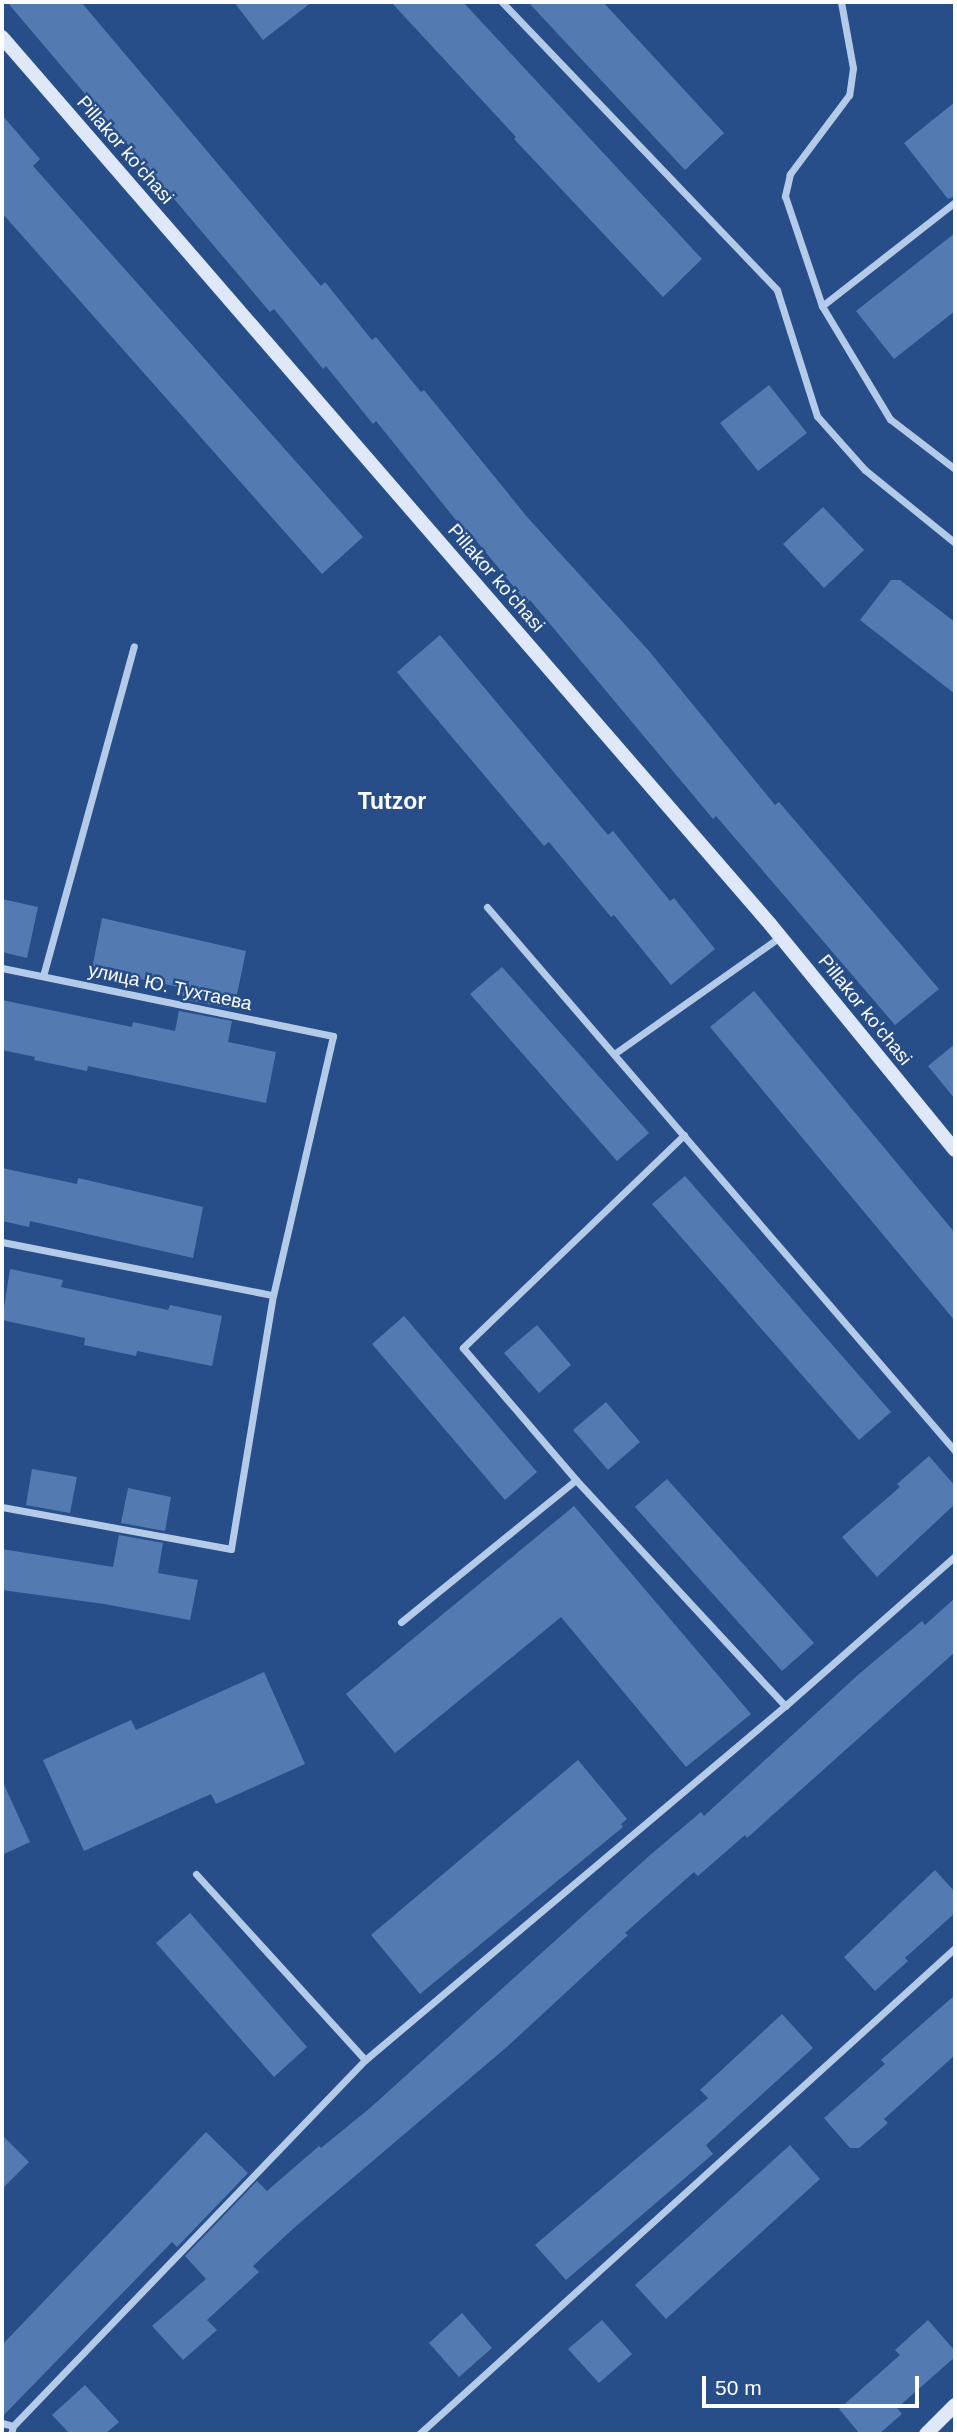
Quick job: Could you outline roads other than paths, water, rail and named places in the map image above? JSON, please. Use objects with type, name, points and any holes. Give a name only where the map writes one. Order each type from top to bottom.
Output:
[{"type":"street","points":[[502,2],[778,290],[817,416],[865,470],[955,543]]},
{"type":"street","points":[[841,2],[853,68],[849,95],[786,184],[785,195],[822,306],[890,419],[955,469]]},
{"type":"street","name":"Pillakor ko'chasi","points":[[2,37],[780,937],[955,1150]]},
{"type":"street","points":[[822,306],[955,202]]},
{"type":"street","points":[[43,976],[134,646]]},
{"type":"street","points":[[487,907],[955,1451]]},
{"type":"street","points":[[614,1054],[780,937]]},
{"type":"street","name":"улица Ю. Тухтаева","points":[[2,968],[333,1036],[273,1295]]},
{"type":"street","points":[[684,1135],[463,1348],[576,1480],[785,1706]]},
{"type":"street","points":[[2,1242],[273,1295],[231,1549],[2,1507]]},
{"type":"street","points":[[401,1622],[576,1480]]},
{"type":"street","points":[[2,2423],[13,2430],[365,2060],[785,1706],[955,1556]]},
{"type":"street","points":[[196,1874],[365,2060]]},
{"type":"street","points":[[419,2434],[955,1948]]},
{"type":"street","points":[[926,2434],[955,2406]]},
{"type":"district","name":"Tutzor","points":[[392,801]]}]
